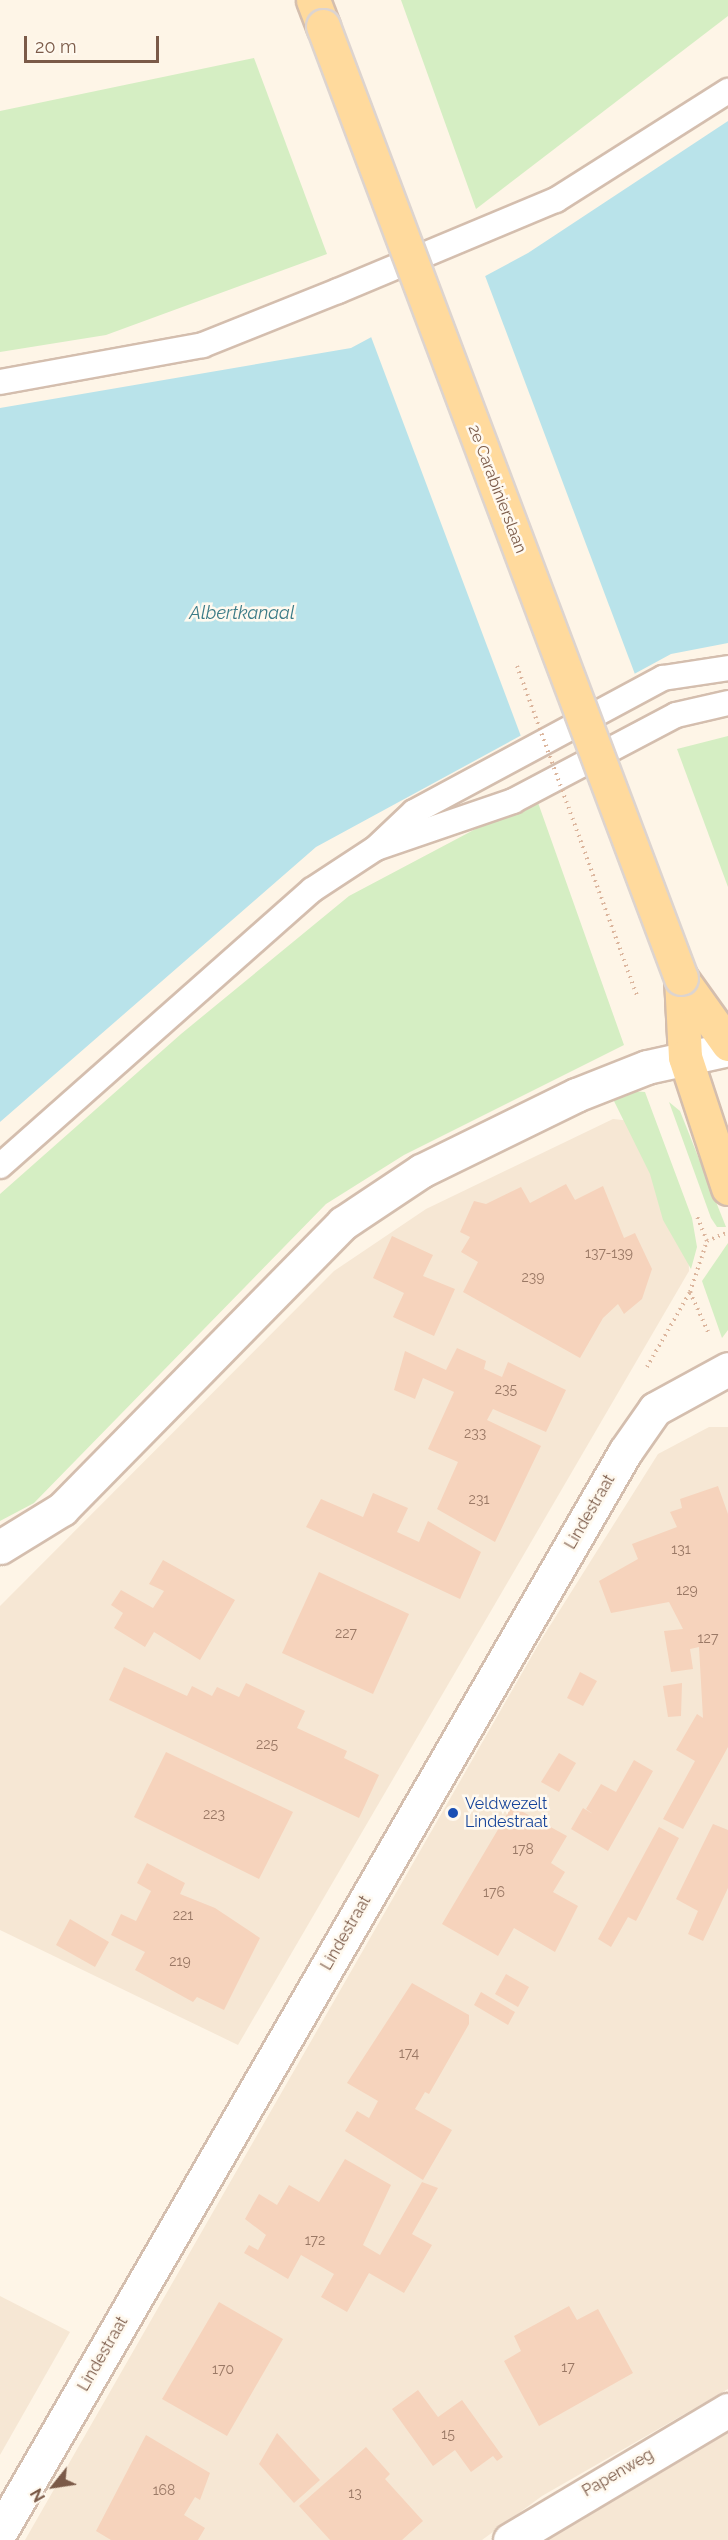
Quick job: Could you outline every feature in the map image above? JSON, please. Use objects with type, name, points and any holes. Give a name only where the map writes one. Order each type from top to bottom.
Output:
[{"type":"main road","name":"2e Carabinierslaan","points":[[318,13],[681,978],[728,1044]]},
{"type":"main road","name":"2e Carabinierslaan","points":[[681,978],[685,1057],[728,1188]]},
{"type":"street","points":[[0,1547],[24,1537],[62,1509],[343,1223],[422,1171],[576,1095],[685,1057],[728,1049]]},
{"type":"street","name":"Lindestraat","points":[[0,2532],[625,1452],[655,1409],[728,1369]]},
{"type":"street","name":"Papenweg","points":[[510,2540],[728,2410]]},
{"type":"lane","points":[[0,382],[203,345],[556,200],[728,91]]},
{"type":"lane","points":[[0,1166],[312,890],[376,848],[414,812],[663,678],[728,668]]},
{"type":"lane","points":[[376,848],[513,801],[676,715],[728,703]]},
{"type":"path","points":[[690,1292],[706,1241],[728,1232]]},
{"type":"shaded area","points":[[613,1119],[632,1121],[688,1238],[689,1271],[238,2045],[0,1930],[0,1606],[334,1271],[426,1209]]},
{"type":"shaded area","points":[[709,1427],[728,1427],[728,2389],[542,2496],[482,2540],[25,2540],[541,1640],[658,1454]]},
{"type":"shaded area","points":[[0,2296],[70,2332],[0,2455]]},
{"type":"shaded area","points":[[728,2426],[728,2540],[532,2540]]},
{"type":"green space","points":[[401,0],[728,0],[728,16],[476,209]]},
{"type":"green space","points":[[254,58],[327,254],[106,335],[0,352],[0,111]]},
{"type":"green space","points":[[728,736],[728,887],[677,749]]},
{"type":"green space","points":[[536,797],[624,1045],[404,1155],[326,1204],[34,1503],[0,1521],[0,1194],[181,1034],[349,896]]},
{"type":"green space","points":[[632,1091],[645,1092],[692,1218],[697,1247],[691,1269],[663,1220],[650,1174],[612,1097]]},
{"type":"green space","points":[[669,1102],[680,1111],[726,1227],[717,1227],[711,1218]]},
{"type":"green space","points":[[728,1243],[728,1330],[722,1338],[702,1281]]},
{"type":"water","name":"Albertkanaal","points":[[728,121],[728,643],[671,654],[316,847],[0,1122],[0,408],[351,348],[528,253]]},
{"type":"pier","points":[[484,273],[636,677],[522,739],[370,334]]},
{"type":"building","points":[[566,1184],[575,1200],[603,1186],[624,1238],[635,1233],[652,1269],[642,1299],[624,1314],[618,1304],[603,1318],[580,1358],[463,1292],[478,1262],[461,1252],[470,1237],[460,1232],[474,1201],[486,1204],[521,1187],[530,1203]]},
{"type":"building","points":[[392,1236],[433,1255],[423,1276],[455,1289],[434,1336],[393,1317],[404,1293],[373,1278]]},
{"type":"building","points":[[457,1348],[486,1361],[484,1369],[502,1377],[508,1362],[566,1390],[546,1432],[493,1409],[487,1420],[541,1446],[495,1542],[437,1509],[458,1462],[428,1449],[454,1392],[423,1378],[415,1399],[394,1390],[405,1351],[446,1370]]},
{"type":"building","points":[[718,1486],[728,1514],[728,1747],[683,1829],[663,1819],[695,1761],[676,1750],[697,1714],[703,1718],[699,1647],[690,1649],[693,1669],[671,1672],[664,1631],[683,1629],[669,1602],[611,1613],[599,1581],[638,1559],[632,1544],[677,1527],[670,1512],[682,1508],[680,1499]]},
{"type":"building","points":[[373,1493],[408,1508],[397,1532],[419,1542],[428,1521],[481,1552],[460,1599],[306,1527],[321,1499],[363,1517]]},
{"type":"building","points":[[163,1560],[235,1600],[200,1660],[154,1632],[145,1647],[114,1628],[123,1613],[111,1605],[121,1590],[153,1608],[164,1591],[149,1584]]},
{"type":"building","points":[[319,1572],[409,1614],[373,1694],[282,1653]]},
{"type":"building","points":[[124,1667],[187,1696],[192,1686],[212,1696],[217,1687],[239,1697],[246,1683],[305,1711],[297,1728],[347,1751],[344,1758],[379,1775],[359,1818],[109,1700]]},
{"type":"building","points":[[580,1672],[597,1681],[583,1706],[567,1698]]},
{"type":"building","points":[[682,1683],[681,1716],[668,1717],[663,1686]]},
{"type":"building","points":[[166,1752],[293,1812],[259,1879],[134,1817]]},
{"type":"building","points":[[559,1753],[576,1763],[559,1792],[541,1782]]},
{"type":"building","points":[[634,1760],[653,1771],[608,1851],[571,1829],[583,1808],[593,1814],[586,1809],[601,1784],[616,1792]]},
{"type":"building","points":[[512,1806],[567,1836],[551,1863],[565,1872],[553,1892],[578,1906],[555,1952],[514,1928],[498,1956],[442,1924]]},
{"type":"building","points":[[713,1824],[728,1830],[728,1888],[703,1941],[688,1934],[698,1911],[676,1899]]},
{"type":"building","points":[[659,1827],[679,1838],[636,1921],[628,1917],[611,1947],[598,1939]]},
{"type":"building","points":[[147,1863],[185,1883],[180,1894],[215,1908],[260,1938],[224,2010],[197,1997],[193,2002],[135,1970],[145,1952],[111,1935],[121,1914],[136,1921],[151,1891],[137,1883]]},
{"type":"building","points":[[70,1919],[109,1942],[95,1967],[56,1945]]},
{"type":"building","points":[[506,1974],[529,1987],[518,2007],[495,1994]]},
{"type":"building","points":[[412,1983],[469,2015],[469,2024],[429,2094],[425,2092],[415,2109],[452,2130],[423,2180],[345,2131],[357,2111],[369,2118],[378,2101],[347,2083]]},
{"type":"building","points":[[481,1992],[515,2012],[508,2025],[474,2005]]},
{"type":"building","points":[[345,2159],[391,2185],[363,2245],[380,2255],[422,2182],[438,2188],[412,2234],[432,2245],[404,2293],[369,2273],[347,2312],[321,2297],[334,2274],[301,2255],[288,2279],[244,2253],[249,2245],[258,2250],[266,2235],[245,2219],[259,2194],[277,2205],[289,2185],[319,2202]]},
{"type":"building","points":[[219,2302],[283,2339],[227,2436],[162,2399]]},
{"type":"building","points":[[569,2306],[577,2320],[598,2309],[633,2373],[539,2426],[504,2361],[521,2351],[514,2336]]},
{"type":"building","points":[[418,2390],[438,2417],[462,2400],[503,2457],[497,2461],[493,2456],[471,2472],[455,2450],[433,2466],[392,2409]]},
{"type":"building","points":[[277,2433],[320,2480],[294,2503],[259,2464]]},
{"type":"building","points":[[146,2435],[210,2473],[200,2500],[195,2497],[184,2515],[205,2528],[198,2540],[111,2540],[96,2531]]},
{"type":"building","points":[[366,2447],[390,2474],[385,2479],[423,2521],[402,2540],[330,2540],[299,2506]]},
{"type":"place","name":"Veldwezelt Lindestraat","points":[[453,1813]]}]
